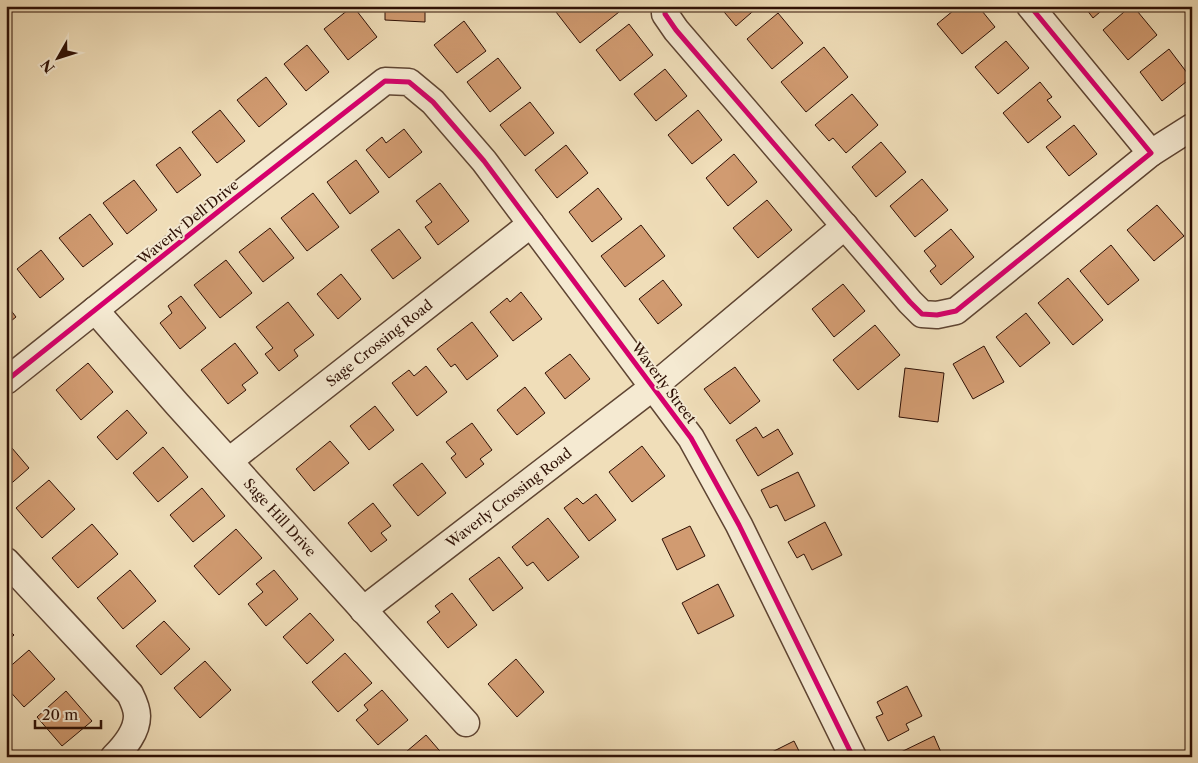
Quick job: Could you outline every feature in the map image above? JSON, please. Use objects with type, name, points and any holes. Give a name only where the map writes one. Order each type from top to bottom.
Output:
[{"type":"street","points":[[665,6],[665,14],[676,30],[922,314],[937,315],[956,311],[1151,153],[1192,127]]},
{"type":"street","points":[[1030,6],[1151,153]]},
{"type":"street","name":"Waverly Street","points":[[385,81],[409,82],[433,102],[484,162],[691,438],[739,525],[853,757]]},
{"type":"street","name":"Waverly Dell Drive","points":[[6,381],[229,202],[385,81]]},
{"type":"street","name":"Sage Crossing Road","points":[[229,462],[531,224]]},
{"type":"street","name":"Waverly Crossing Road","points":[[363,610],[653,387],[845,226]]},
{"type":"street","name":"Sage Hill Drive","points":[[95,310],[229,462],[466,723]]},
{"type":"street","points":[[6,561],[130,694],[137,715],[134,731],[124,747],[114,757]]},
{"type":"building","points":[[353,6],[377,37],[348,60],[324,29]]},
{"type":"building","points":[[385,6],[425,6],[425,22],[385,20]]},
{"type":"building","points":[[563,6],[615,6],[619,12],[580,43],[556,12]]},
{"type":"building","points":[[719,6],[759,6],[736,26]]},
{"type":"building","points":[[959,6],[978,6],[995,27],[962,54],[937,24]]},
{"type":"building","points":[[1084,6],[1107,6],[1093,18]]},
{"type":"building","points":[[1131,6],[1157,35],[1128,60],[1103,30]]},
{"type":"building","points":[[778,13],[803,43],[772,69],[747,39]]},
{"type":"building","points":[[464,21],[486,51],[457,73],[434,45]]},
{"type":"building","points":[[629,24],[653,55],[620,81],[596,50]]},
{"type":"building","points":[[1006,41],[1029,68],[998,94],[975,67]]},
{"type":"building","points":[[307,45],[329,72],[306,91],[284,64]]},
{"type":"building","points":[[824,47],[848,77],[806,112],[781,82]]},
{"type":"building","points":[[1169,49],[1191,78],[1162,101],[1140,72]]},
{"type":"building","points":[[498,58],[521,88],[490,112],[467,82]]},
{"type":"building","points":[[665,69],[687,96],[656,121],[634,94]]},
{"type":"building","points":[[266,77],[287,104],[259,127],[237,100]]},
{"type":"building","points":[[1040,82],[1052,97],[1047,100],[1061,117],[1028,143],[1003,113]]},
{"type":"building","points":[[852,94],[878,125],[846,153],[833,138],[829,141],[815,125]]},
{"type":"building","points":[[530,102],[554,133],[525,156],[500,125]]},
{"type":"building","points":[[220,110],[245,141],[217,163],[192,132]]},
{"type":"building","points":[[698,110],[722,140],[692,164],[668,135]]},
{"type":"building","points":[[1074,125],[1097,154],[1069,176],[1046,147]]},
{"type":"building","points":[[404,129],[422,152],[389,178],[366,150],[382,137],[386,143]]},
{"type":"building","points":[[881,142],[906,172],[876,197],[852,167]]},
{"type":"building","points":[[566,145],[588,173],[557,198],[535,170]]},
{"type":"building","points":[[180,147],[201,175],[177,193],[156,165]]},
{"type":"building","points":[[734,154],[757,182],[728,206],[706,178]]},
{"type":"building","points":[[356,160],[379,192],[350,214],[327,182]]},
{"type":"building","points":[[922,179],[948,210],[915,237],[890,206]]},
{"type":"building","points":[[134,180],[157,210],[127,234],[103,203]]},
{"type":"building","points":[[440,183],[469,221],[438,245],[425,227],[432,222],[416,201]]},
{"type":"building","points":[[598,188],[622,219],[592,242],[569,212]]},
{"type":"building","points":[[313,193],[339,227],[307,251],[281,218]]},
{"type":"building","points":[[767,200],[792,230],[758,258],[733,228]]},
{"type":"building","points":[[1157,205],[1184,236],[1154,261],[1127,230]]},
{"type":"building","points":[[90,214],[113,244],[83,267],[59,238]]},
{"type":"building","points":[[641,225],[665,256],[625,287],[601,256]]},
{"type":"building","points":[[270,228],[294,258],[263,282],[239,252]]},
{"type":"building","points":[[399,229],[421,258],[393,279],[371,250]]},
{"type":"building","points":[[951,229],[974,257],[941,285],[930,271],[936,266],[924,251]]},
{"type":"building","points":[[1111,245],[1139,280],[1108,305],[1080,271]]},
{"type":"building","points":[[41,250],[64,279],[40,298],[17,269]]},
{"type":"building","points":[[226,260],[252,293],[220,318],[194,285]]},
{"type":"building","points":[[341,274],[361,299],[338,319],[317,294]]},
{"type":"building","points":[[1068,278],[1103,320],[1073,345],[1038,303]]},
{"type":"building","points":[[663,280],[682,305],[658,324],[639,299]]},
{"type":"building","points":[[843,284],[865,311],[834,337],[812,309]]},
{"type":"building","points":[[521,292],[542,319],[513,341],[490,312],[507,298],[510,302]]},
{"type":"building","points":[[181,296],[206,328],[180,349],[160,323],[172,313],[168,306]]},
{"type":"building","points":[[288,302],[314,335],[294,350],[298,356],[279,371],[265,354],[273,348],[256,327]]},
{"type":"building","points":[[6,304],[16,317],[6,325]]},
{"type":"building","points":[[1026,313],[1050,343],[1020,367],[996,337]]},
{"type":"building","points":[[472,322],[498,356],[467,380],[455,364],[451,367],[437,349]]},
{"type":"building","points":[[875,325],[900,355],[858,390],[833,360]]},
{"type":"building","points":[[235,343],[258,373],[242,385],[246,390],[228,404],[201,370]]},
{"type":"building","points":[[984,346],[1004,382],[973,399],[953,364]]},
{"type":"building","points":[[570,354],[590,379],[565,399],[545,373]]},
{"type":"building","points":[[88,363],[113,392],[81,420],[56,390]]},
{"type":"building","points":[[426,366],[447,392],[417,416],[392,383],[409,370],[414,376]]},
{"type":"building","points":[[735,367],[760,401],[730,424],[704,389]]},
{"type":"building","points":[[905,368],[944,373],[938,422],[899,417]]},
{"type":"building","points":[[525,387],[545,413],[517,435],[497,410]]},
{"type":"building","points":[[375,406],[394,430],[369,450],[350,426]]},
{"type":"building","points":[[127,410],[147,433],[117,460],[97,437]]},
{"type":"building","points":[[472,423],[492,450],[480,459],[484,464],[466,478],[451,458],[456,454],[446,442]]},
{"type":"building","points":[[756,427],[763,438],[778,429],[793,454],[758,476],[736,440]]},
{"type":"building","points":[[6,441],[29,468],[6,488]]},
{"type":"building","points":[[330,441],[349,463],[314,491],[296,469]]},
{"type":"building","points":[[642,446],[665,476],[632,502],[609,472]]},
{"type":"building","points":[[163,447],[188,477],[158,502],[133,473]]},
{"type":"building","points":[[422,463],[446,493],[418,516],[393,485]]},
{"type":"building","points":[[798,472],[815,506],[785,521],[777,505],[770,508],[761,490]]},
{"type":"building","points":[[49,480],[75,509],[42,538],[16,508]]},
{"type":"building","points":[[202,488],[225,516],[193,542],[170,515]]},
{"type":"building","points":[[596,494],[616,520],[589,541],[564,508],[577,498],[583,504]]},
{"type":"building","points":[[373,503],[391,526],[381,533],[387,540],[371,552],[348,523]]},
{"type":"building","points":[[548,518],[579,557],[548,581],[533,562],[527,566],[512,547]]},
{"type":"building","points":[[825,522],[842,555],[812,570],[804,554],[797,558],[788,542]]},
{"type":"building","points":[[92,524],[118,554],[78,588],[52,558]]},
{"type":"building","points":[[690,526],[705,556],[677,570],[662,539]]},
{"type":"building","points":[[236,529],[262,558],[219,595],[194,566]]},
{"type":"building","points":[[499,557],[523,588],[493,611],[469,579]]},
{"type":"building","points":[[130,570],[156,601],[123,629],[97,598]]},
{"type":"building","points":[[274,570],[298,599],[266,626],[248,604],[263,592],[256,584]]},
{"type":"building","points":[[718,584],[734,616],[698,634],[682,603]]},
{"type":"building","points":[[452,593],[477,625],[448,648],[427,622],[440,612],[435,606]]},
{"type":"building","points":[[310,613],[334,640],[307,664],[283,637]]},
{"type":"building","points":[[164,621],[190,649],[161,675],[136,646]]},
{"type":"building","points":[[6,627],[14,635],[6,642]]},
{"type":"building","points":[[29,650],[55,679],[24,707],[6,687],[6,670]]},
{"type":"building","points":[[345,653],[372,683],[338,712],[312,682]]},
{"type":"building","points":[[516,659],[544,692],[517,717],[488,684]]},
{"type":"building","points":[[205,661],[231,690],[200,718],[174,688]]},
{"type":"building","points":[[907,686],[922,716],[906,724],[909,730],[888,741],[876,717],[883,714],[877,702]]},
{"type":"building","points":[[382,690],[408,720],[378,745],[356,720],[368,710],[364,705]]},
{"type":"building","points":[[66,691],[92,721],[62,746],[37,717]]},
{"type":"building","points":[[426,735],[445,757],[400,757]]},
{"type":"building","points":[[934,736],[943,757],[901,757],[899,753]]},
{"type":"building","points":[[794,741],[802,757],[762,757]]},
{"type":"cycle path","points":[[665,6],[665,14],[676,30],[910,302],[922,314],[937,315],[956,311],[1151,153],[1030,6]]},
{"type":"cycle path","points":[[6,381],[385,81],[409,82],[433,102],[484,161],[691,438],[739,525],[853,757]]}]
